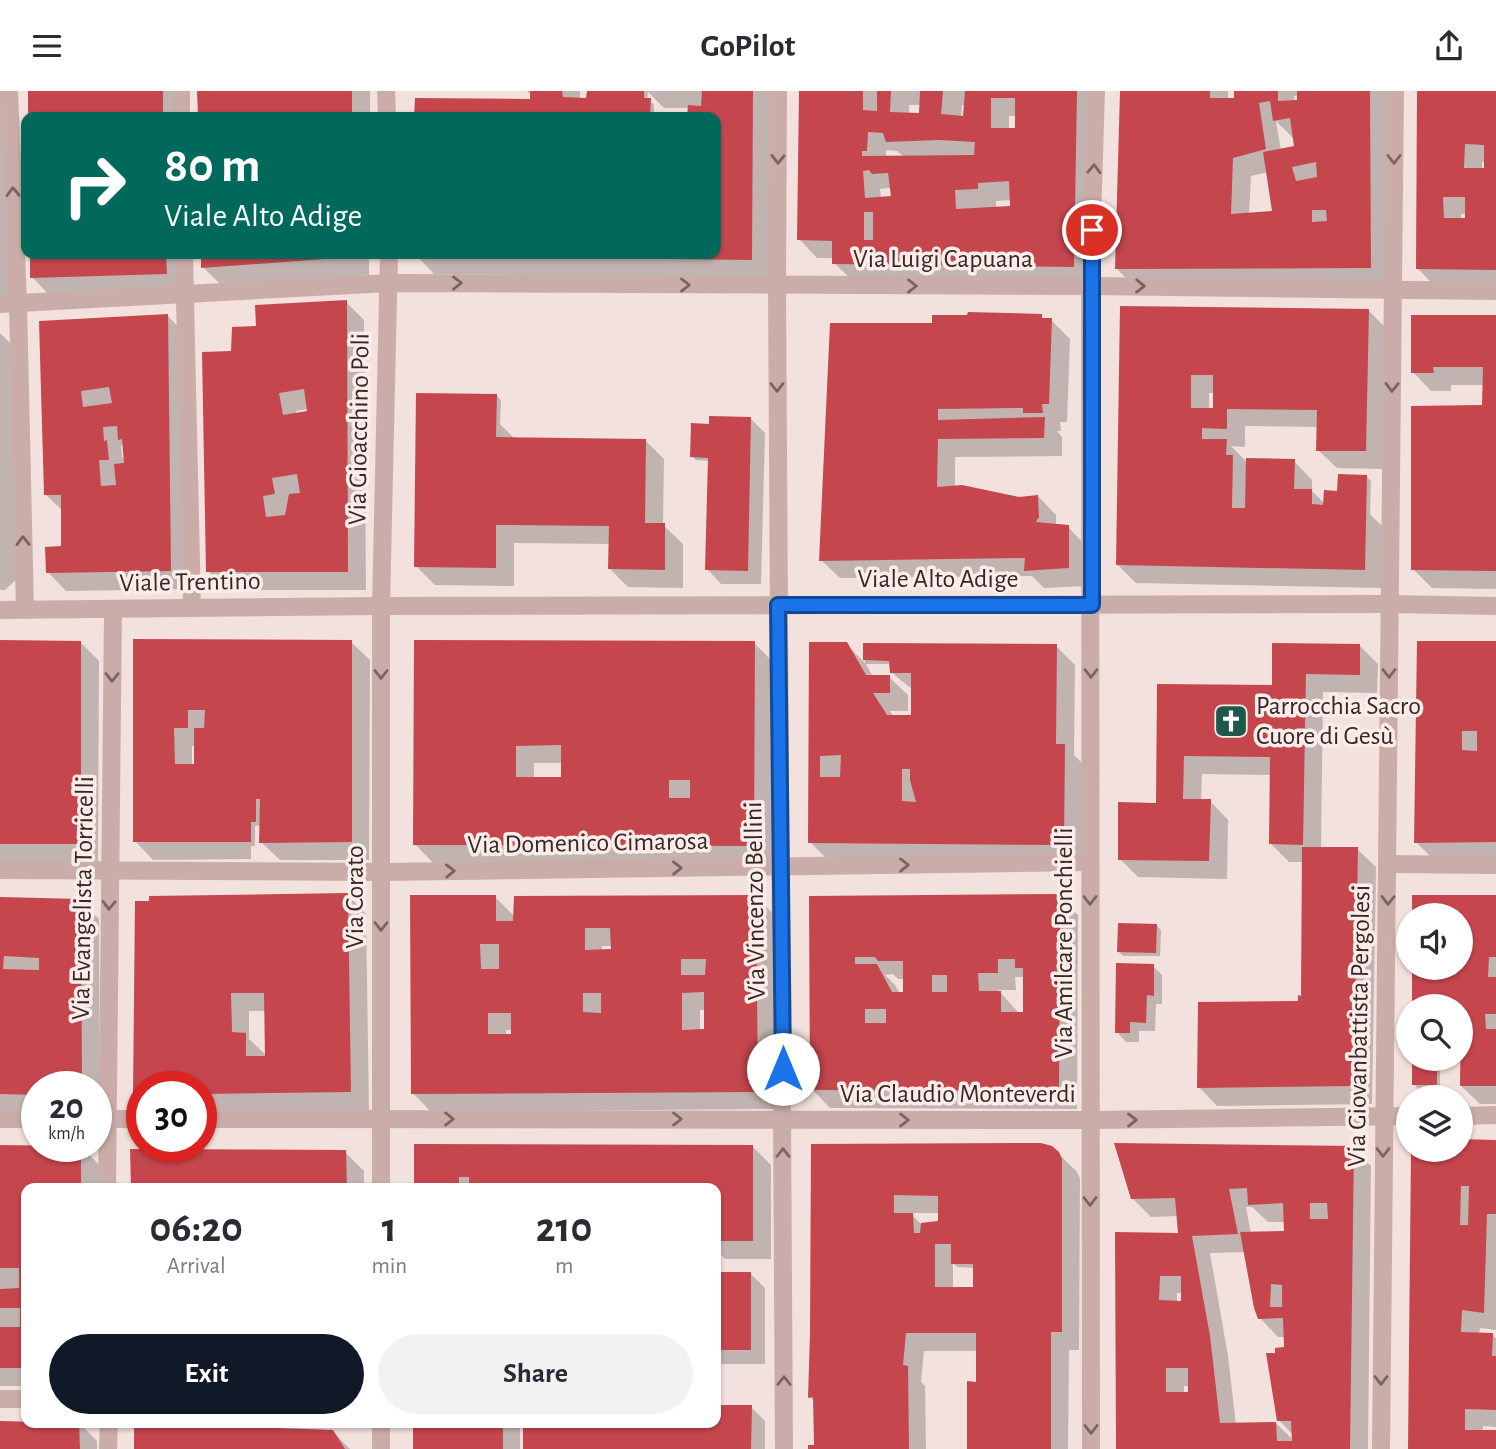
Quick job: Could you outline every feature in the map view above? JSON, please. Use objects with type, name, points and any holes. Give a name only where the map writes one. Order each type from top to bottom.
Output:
[{"type":"street","points":[[9,91],[9,304],[25,610]]},
{"type":"street","points":[[181,91],[181,112]]},
{"type":"street","points":[[386,91],[387,112]]},
{"type":"street","name":"Via Vincenzo Bellini","points":[[778,91],[778,605],[784,1449]]},
{"type":"street","name":"Via Amilcare Ponchielli","points":[[1091,1449],[1090,286],[1096,91]]},
{"type":"street","name":"Via Giovanbattista Pergolesi","points":[[1381,1449],[1395,91]]},
{"type":"street","points":[[184,259],[192,608]]},
{"type":"street","name":"Via Gioacchino Poli","points":[[381,606],[389,259]]},
{"type":"street","name":"Via Luigi Capuana","points":[[9,304],[389,283],[1496,291]]},
{"type":"street","name":"Viale Alto Adige","points":[[381,606],[1496,606]]},
{"type":"street","name":"Viale Trentino","points":[[0,610],[381,606]]},
{"type":"street","name":"Via Corato","points":[[381,606],[381,1183]]},
{"type":"street","name":"Via Evangelista Torricelli","points":[[103,1071],[110,870],[113,609]]},
{"type":"street","name":"Via Domenico Cimarosa","points":[[0,870],[381,872],[1090,862]]},
{"type":"street","points":[[1388,864],[1496,865]]},
{"type":"street","points":[[1473,1116],[1496,1115]]},
{"type":"street","name":"Via Claudio Monteverdi","points":[[217,1119],[1090,1120],[1396,1117]]},
{"type":"street","points":[[0,1119],[21,1119]]},
{"type":"street","name":"Via Evangelista Torricelli","points":[[105,1162],[107,1183]]},
{"type":"street","points":[[0,1399],[21,1399]]},
{"type":"street","points":[[108,1428],[108,1449]]},
{"type":"street","points":[[381,1428],[381,1449]]},
{"type":"building","points":[[28,91],[163,91],[163,112],[28,112]]},
{"type":"building","points":[[197,91],[352,91],[352,112],[198,112]]},
{"type":"building","points":[[530,91],[562,91],[563,97],[586,98],[587,91],[644,91],[644,98],[651,98],[650,112],[414,112],[415,98],[530,99]]},
{"type":"building","points":[[702,91],[753,91],[752,260],[667,259],[721,259],[721,112],[687,112],[688,105],[701,106]]},
{"type":"building","points":[[799,91],[863,91],[863,110],[877,111],[877,91],[891,91],[890,112],[919,113],[920,91],[943,91],[941,114],[963,116],[965,91],[1077,91],[1074,267],[832,264],[832,241],[797,240]],"holes":[[[991,98],[1015,98],[1015,128],[991,128]],[[868,132],[883,133],[886,142],[975,142],[974,155],[862,156],[862,151],[867,151]],[[869,170],[872,174],[888,173],[891,196],[865,198],[863,171]],[[1009,181],[1010,206],[956,209],[955,190],[978,189],[978,183]],[[864,212],[873,212],[873,240],[864,240]]]},
{"type":"building","points":[[1120,91],[1210,91],[1210,98],[1234,98],[1234,91],[1278,91],[1278,101],[1297,100],[1297,91],[1370,91],[1371,268],[1115,269]],"holes":[[[1270,101],[1273,121],[1290,118],[1294,146],[1263,152],[1272,211],[1231,214],[1233,158],[1266,149],[1259,103]],[[1316,162],[1317,177],[1296,181],[1292,167]],[[1312,210],[1326,210],[1327,221],[1312,222]]]},
{"type":"building","points":[[1417,91],[1496,91],[1496,270],[1416,269]],"holes":[[[1465,144],[1484,145],[1484,168],[1464,168]],[[1443,197],[1465,197],[1465,218],[1444,218]]]},
{"type":"building","points":[[30,259],[166,259],[167,274],[30,278]]},
{"type":"building","points":[[201,259],[325,259],[201,268]]},
{"type":"building","points":[[347,300],[348,572],[206,572],[202,352],[231,351],[232,327],[256,326],[255,305]],"holes":[[[304,389],[307,411],[283,415],[279,393]],[[297,474],[300,493],[289,494],[285,515],[266,517],[263,496],[275,494],[272,478]]]},
{"type":"building","points":[[1120,306],[1369,309],[1366,451],[1316,451],[1317,410],[1227,409],[1227,429],[1202,428],[1202,439],[1227,439],[1226,455],[1233,455],[1232,508],[1245,508],[1246,458],[1295,459],[1294,489],[1312,489],[1312,504],[1323,505],[1324,490],[1337,491],[1338,474],[1367,475],[1365,570],[1116,565]],"holes":[[[1191,375],[1213,375],[1213,408],[1191,408]]]},
{"type":"building","points":[[968,312],[1042,314],[1042,318],[1052,318],[1049,404],[1042,404],[1043,413],[1023,413],[1023,408],[938,409],[938,420],[1045,417],[1044,438],[938,439],[937,487],[962,485],[1019,497],[1038,495],[1039,517],[1036,522],[1069,525],[1069,568],[1024,571],[1025,558],[819,561],[830,323],[932,323],[932,315],[967,315]]},
{"type":"building","points":[[168,314],[171,571],[46,573],[45,547],[61,546],[61,495],[44,495],[39,321]],"holes":[[[109,387],[112,403],[83,407],[81,391]],[[117,426],[118,440],[122,439],[124,463],[114,464],[116,485],[101,486],[99,460],[109,460],[103,427]]]},
{"type":"building","points":[[1411,315],[1496,315],[1496,571],[1411,570],[1411,406],[1482,405],[1483,367],[1433,367],[1434,373],[1411,373]]},
{"type":"building","points":[[416,393],[497,394],[496,437],[646,439],[645,523],[665,523],[665,570],[608,569],[609,526],[496,525],[496,568],[414,567]]},
{"type":"building","points":[[709,416],[751,417],[748,571],[705,570],[708,458],[690,457],[691,423],[709,424]]},
{"type":"building","points":[[133,639],[352,640],[352,842],[259,843],[260,799],[256,799],[256,822],[251,822],[251,842],[133,842]],"holes":[[[188,710],[205,710],[204,728],[194,728],[194,764],[175,764],[174,728],[188,728]]]},
{"type":"building","points":[[0,640],[81,641],[81,844],[0,844]]},
{"type":"building","points":[[414,640],[755,641],[754,846],[413,845]],"holes":[[[561,745],[561,777],[516,777],[516,746]],[[669,780],[690,780],[690,798],[669,798]]]},
{"type":"building","points":[[1417,641],[1496,641],[1496,842],[1414,843]],"holes":[[[1462,731],[1477,731],[1477,751],[1462,750]]]},
{"type":"building","points":[[809,642],[847,642],[866,675],[890,675],[890,693],[873,693],[887,715],[911,715],[911,673],[890,673],[889,661],[863,660],[863,643],[1057,644],[1056,744],[1065,744],[1064,845],[808,843]],"holes":[[[841,755],[840,777],[820,777],[820,756]],[[902,769],[910,769],[916,802],[902,801]]]},
{"type":"building","name":"Parrocchia Sacro Cuore di Gesù","points":[[1272,643],[1360,644],[1360,675],[1306,674],[1303,845],[1269,844],[1270,757],[1184,756],[1183,799],[1211,799],[1209,861],[1118,860],[1118,802],[1156,803],[1157,684],[1272,685]]},
{"type":"building","points":[[1302,847],[1358,847],[1354,1086],[1197,1088],[1198,1002],[1298,1001],[1298,995],[1301,996]]},
{"type":"building","points":[[348,893],[351,1092],[217,1094],[217,1071],[133,1071],[135,901],[149,901],[149,896]],"holes":[[[231,993],[264,993],[265,1056],[246,1056],[246,1033],[232,1032]]]},
{"type":"building","points":[[1060,894],[1059,1091],[810,1090],[809,896]],"holes":[[[855,957],[903,961],[903,992],[892,992],[877,964],[855,964]],[[998,959],[1015,959],[1015,968],[1023,968],[1023,1012],[1001,1012],[1001,991],[979,991],[978,973],[998,973]],[[932,975],[947,975],[947,992],[932,992]],[[865,1009],[886,1009],[886,1023],[865,1023]]]},
{"type":"building","points":[[410,895],[496,895],[496,921],[513,921],[514,896],[756,895],[758,1092],[411,1094]],"holes":[[[585,928],[610,928],[611,949],[585,950]],[[480,944],[499,944],[499,969],[481,969]],[[681,959],[706,959],[705,975],[681,975]],[[704,992],[704,1029],[682,1030],[682,993]],[[583,993],[601,993],[601,1013],[583,1012]],[[488,1013],[511,1013],[511,1034],[488,1034]]]},
{"type":"building","points":[[1412,895],[1496,895],[1496,957],[1489,957],[1488,977],[1496,977],[1496,1014],[1485,1014],[1486,1029],[1496,1029],[1496,1086],[1460,1085],[1460,1071],[1473,1071],[1473,994],[1412,994],[1412,980],[1473,980],[1473,903],[1412,903]]},
{"type":"building","points":[[0,897],[81,899],[82,1071],[21,1071],[21,1095],[0,1094]],"holes":[[[4,956],[39,958],[39,970],[3,969]]]},
{"type":"building","points":[[1118,923],[1157,924],[1156,953],[1117,952]]},
{"type":"building","points":[[1116,963],[1154,964],[1154,996],[1147,995],[1146,1023],[1130,1022],[1130,1033],[1115,1033]]},
{"type":"building","points":[[1412,1071],[1437,1071],[1437,1085],[1412,1085]]},
{"type":"building","points":[[1473,1139],[1496,1140],[1496,1214],[1487,1214],[1484,1313],[1462,1310],[1461,1332],[1493,1333],[1492,1356],[1496,1356],[1496,1410],[1465,1409],[1465,1430],[1496,1430],[1496,1449],[1408,1449],[1411,1162],[1473,1162]],"holes":[[[1461,1186],[1469,1186],[1468,1225],[1460,1225]]]},
{"type":"building","points":[[1041,1143],[1052,1146],[1059,1152],[1062,1159],[1062,1332],[1051,1332],[1051,1449],[967,1449],[967,1381],[976,1382],[976,1333],[906,1333],[903,1365],[908,1366],[909,1449],[808,1449],[808,1445],[814,1445],[813,1397],[808,1398],[811,1144]],"holes":[[[894,1195],[938,1196],[938,1221],[921,1223],[920,1233],[914,1233],[913,1213],[894,1213]],[[935,1244],[951,1244],[951,1264],[973,1264],[973,1287],[935,1287]]]},
{"type":"building","points":[[1114,1143],[1354,1146],[1350,1449],[1116,1449],[1115,1232],[1178,1233],[1175,1198],[1131,1199]],"holes":[[[1247,1188],[1248,1205],[1283,1203],[1284,1231],[1240,1232],[1258,1319],[1283,1318],[1284,1347],[1275,1348],[1275,1353],[1266,1353],[1277,1421],[1291,1421],[1292,1441],[1277,1441],[1276,1422],[1220,1423],[1210,1336],[1192,1236],[1238,1234],[1229,1189]],[[1310,1203],[1327,1203],[1328,1219],[1310,1219]],[[1160,1276],[1181,1276],[1181,1301],[1159,1300]],[[1271,1284],[1282,1285],[1282,1307],[1270,1307]],[[1166,1368],[1188,1368],[1188,1392],[1166,1392]]]},
{"type":"building","points":[[414,1144],[753,1145],[753,1241],[721,1241],[721,1183],[469,1183],[469,1177],[459,1177],[459,1183],[414,1183]]},
{"type":"building","points":[[0,1145],[21,1145],[21,1162],[81,1162],[81,1183],[21,1183],[21,1368],[0,1368],[0,1327],[20,1327],[20,1308],[0,1308],[0,1289],[19,1288],[19,1268],[0,1268]]},
{"type":"building","points":[[217,1149],[346,1150],[347,1183],[131,1183],[130,1162],[217,1162]]},
{"type":"building","points":[[721,1272],[751,1272],[751,1350],[721,1350]]},
{"type":"building","points":[[721,1405],[752,1405],[751,1449],[523,1449],[523,1428],[721,1428]]},
{"type":"building","points":[[0,1421],[21,1422],[21,1428],[79,1428],[80,1449],[0,1449]]},
{"type":"building","points":[[134,1428],[276,1428],[333,1430],[345,1449],[134,1449]]},
{"type":"building","points":[[413,1428],[503,1428],[503,1449],[413,1449]]},
{"type":"place","name":"Parrocchia Sacro Cuore di Gesù","points":[[1231,721]]},
{"type":"route","points":[[783,1069],[778,605],[1092,605],[1092,230]]}]
